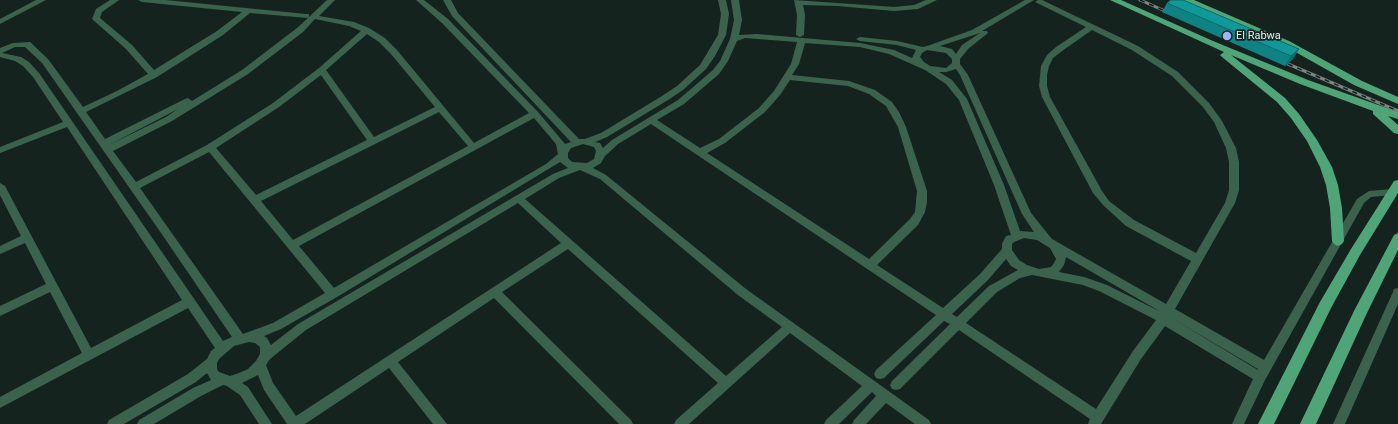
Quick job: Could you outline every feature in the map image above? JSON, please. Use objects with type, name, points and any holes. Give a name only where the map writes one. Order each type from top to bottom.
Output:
[{"type":"main road","points":[[1114,0],[1210,44],[1316,87],[1398,116]]},
{"type":"main road","points":[[1186,0],[1286,43],[1358,83],[1398,101]]},
{"type":"main road","points":[[1210,44],[1234,60],[1273,93],[1288,108],[1307,132],[1322,158],[1332,185],[1336,208],[1338,241]]},
{"type":"main road","points":[[1381,93],[1398,95]]},
{"type":"main road","points":[[1366,104],[1385,118],[1398,131]]},
{"type":"main road","points":[[1266,424],[1355,252],[1396,188]]},
{"type":"main road","points":[[1308,424],[1359,315],[1398,238]]},
{"type":"street","points":[[0,15],[29,0]]},
{"type":"street","points":[[0,22],[42,0]]},
{"type":"street","points":[[115,0],[99,11],[96,15],[96,19],[129,47],[154,75]]},
{"type":"street","points":[[142,0],[311,16],[351,24],[366,30],[382,40],[394,52],[473,148]]},
{"type":"street","points":[[311,16],[321,0]]},
{"type":"street","points":[[105,147],[169,119],[223,87],[272,53],[311,16],[331,0]]},
{"type":"street","points":[[420,0],[445,21],[554,135],[560,143],[563,159],[569,165],[581,167],[603,177],[710,267],[789,327],[925,424]]},
{"type":"street","points":[[447,0],[455,14],[578,142]]},
{"type":"street","points":[[113,424],[192,378],[211,363],[221,348],[244,337],[277,326],[549,166],[563,154],[568,146],[578,142],[588,142],[604,135],[684,85],[703,67],[711,56],[722,35],[724,14],[722,0]]},
{"type":"street","points":[[143,424],[197,392],[226,380],[241,378],[252,373],[263,360],[302,327],[561,174],[594,164],[615,142],[681,102],[706,82],[724,61],[738,26],[738,12],[735,0]]},
{"type":"street","points":[[700,152],[744,126],[762,110],[789,77],[795,64],[801,37],[799,2],[894,9],[916,7],[933,0]]},
{"type":"street","points":[[652,120],[957,323],[1096,420],[1137,354],[1165,315],[1230,203],[1234,190],[1234,162],[1226,135],[1206,105],[1192,89],[1174,74],[1135,48],[1037,1]]},
{"type":"street","points":[[1037,1],[978,37],[965,47],[951,69],[946,70],[925,66],[916,57],[917,54],[926,48],[952,41],[974,32],[1037,1]]},
{"type":"street","points":[[81,111],[154,75],[204,44],[248,11]]},
{"type":"street","points":[[738,26],[756,31],[876,48],[899,55],[925,66],[949,82],[963,99],[999,184],[1016,236]]},
{"type":"street","points":[[1092,27],[1059,49],[1050,57],[1045,66],[1043,75],[1043,86],[1046,97],[1098,193],[1106,203],[1130,223],[1197,259]]},
{"type":"street","points":[[134,187],[210,147],[276,105],[322,70],[366,30]]},
{"type":"street","points":[[734,39],[750,36],[890,42],[926,48],[943,49],[949,52],[964,75],[1027,214],[1035,227],[1059,252],[1061,259],[1059,266],[1054,270],[1045,273]]},
{"type":"street","points":[[0,51],[13,45],[27,44],[60,80],[105,147],[244,337],[257,338],[263,342],[266,347],[263,360],[268,386],[294,424],[569,243]]},
{"type":"street","points":[[0,54],[18,59],[26,64],[36,75],[221,348]]},
{"type":"street","points":[[322,70],[373,142]]},
{"type":"street","points":[[789,77],[849,84],[872,92],[889,104],[895,112],[902,127],[922,191],[920,212],[914,222],[870,265]]},
{"type":"street","points":[[254,200],[440,108]]},
{"type":"street","points":[[292,245],[535,114]]},
{"type":"street","points":[[0,150],[69,123]]},
{"type":"street","points":[[588,142],[600,148],[602,154]]},
{"type":"street","points":[[210,147],[333,294]]},
{"type":"street","points":[[1238,424],[1263,372],[1362,198],[1374,193],[1396,188]]},
{"type":"street","points":[[2,192],[28,238],[89,355]]},
{"type":"street","points":[[519,199],[726,383]]},
{"type":"street","points":[[1032,272],[1015,263],[1010,257],[1007,250],[1007,244],[1010,239],[1016,236],[1031,234],[1051,242],[1165,315],[1263,372]]},
{"type":"street","points":[[0,250],[28,238]]},
{"type":"street","points":[[880,374],[945,315],[993,268],[1007,250]]},
{"type":"street","points":[[896,385],[993,289],[1018,275],[1032,272],[1071,277],[1104,288],[1165,315]]},
{"type":"street","points":[[0,311],[52,286]]},
{"type":"street","points":[[495,292],[627,424]]},
{"type":"street","points":[[1340,424],[1398,292]]},
{"type":"street","points":[[0,403],[190,301]]},
{"type":"street","points":[[680,424],[789,327]]},
{"type":"street","points":[[390,361],[441,424]]},
{"type":"street","points":[[211,363],[211,370],[215,376],[226,380],[244,391],[266,424]]},
{"type":"street","points":[[830,424],[870,386]]},
{"type":"street","points":[[858,424],[884,396]]},
{"type":"building","points":[[1171,0],[1183,0],[1299,49],[1291,56],[1167,3]]},
{"type":"railway","points":[[1140,0],[1165,11]]},
{"type":"railway","points":[[1288,64],[1398,111]]},
{"type":"place","name":"El Rabwa","points":[[1227,36]]}]
